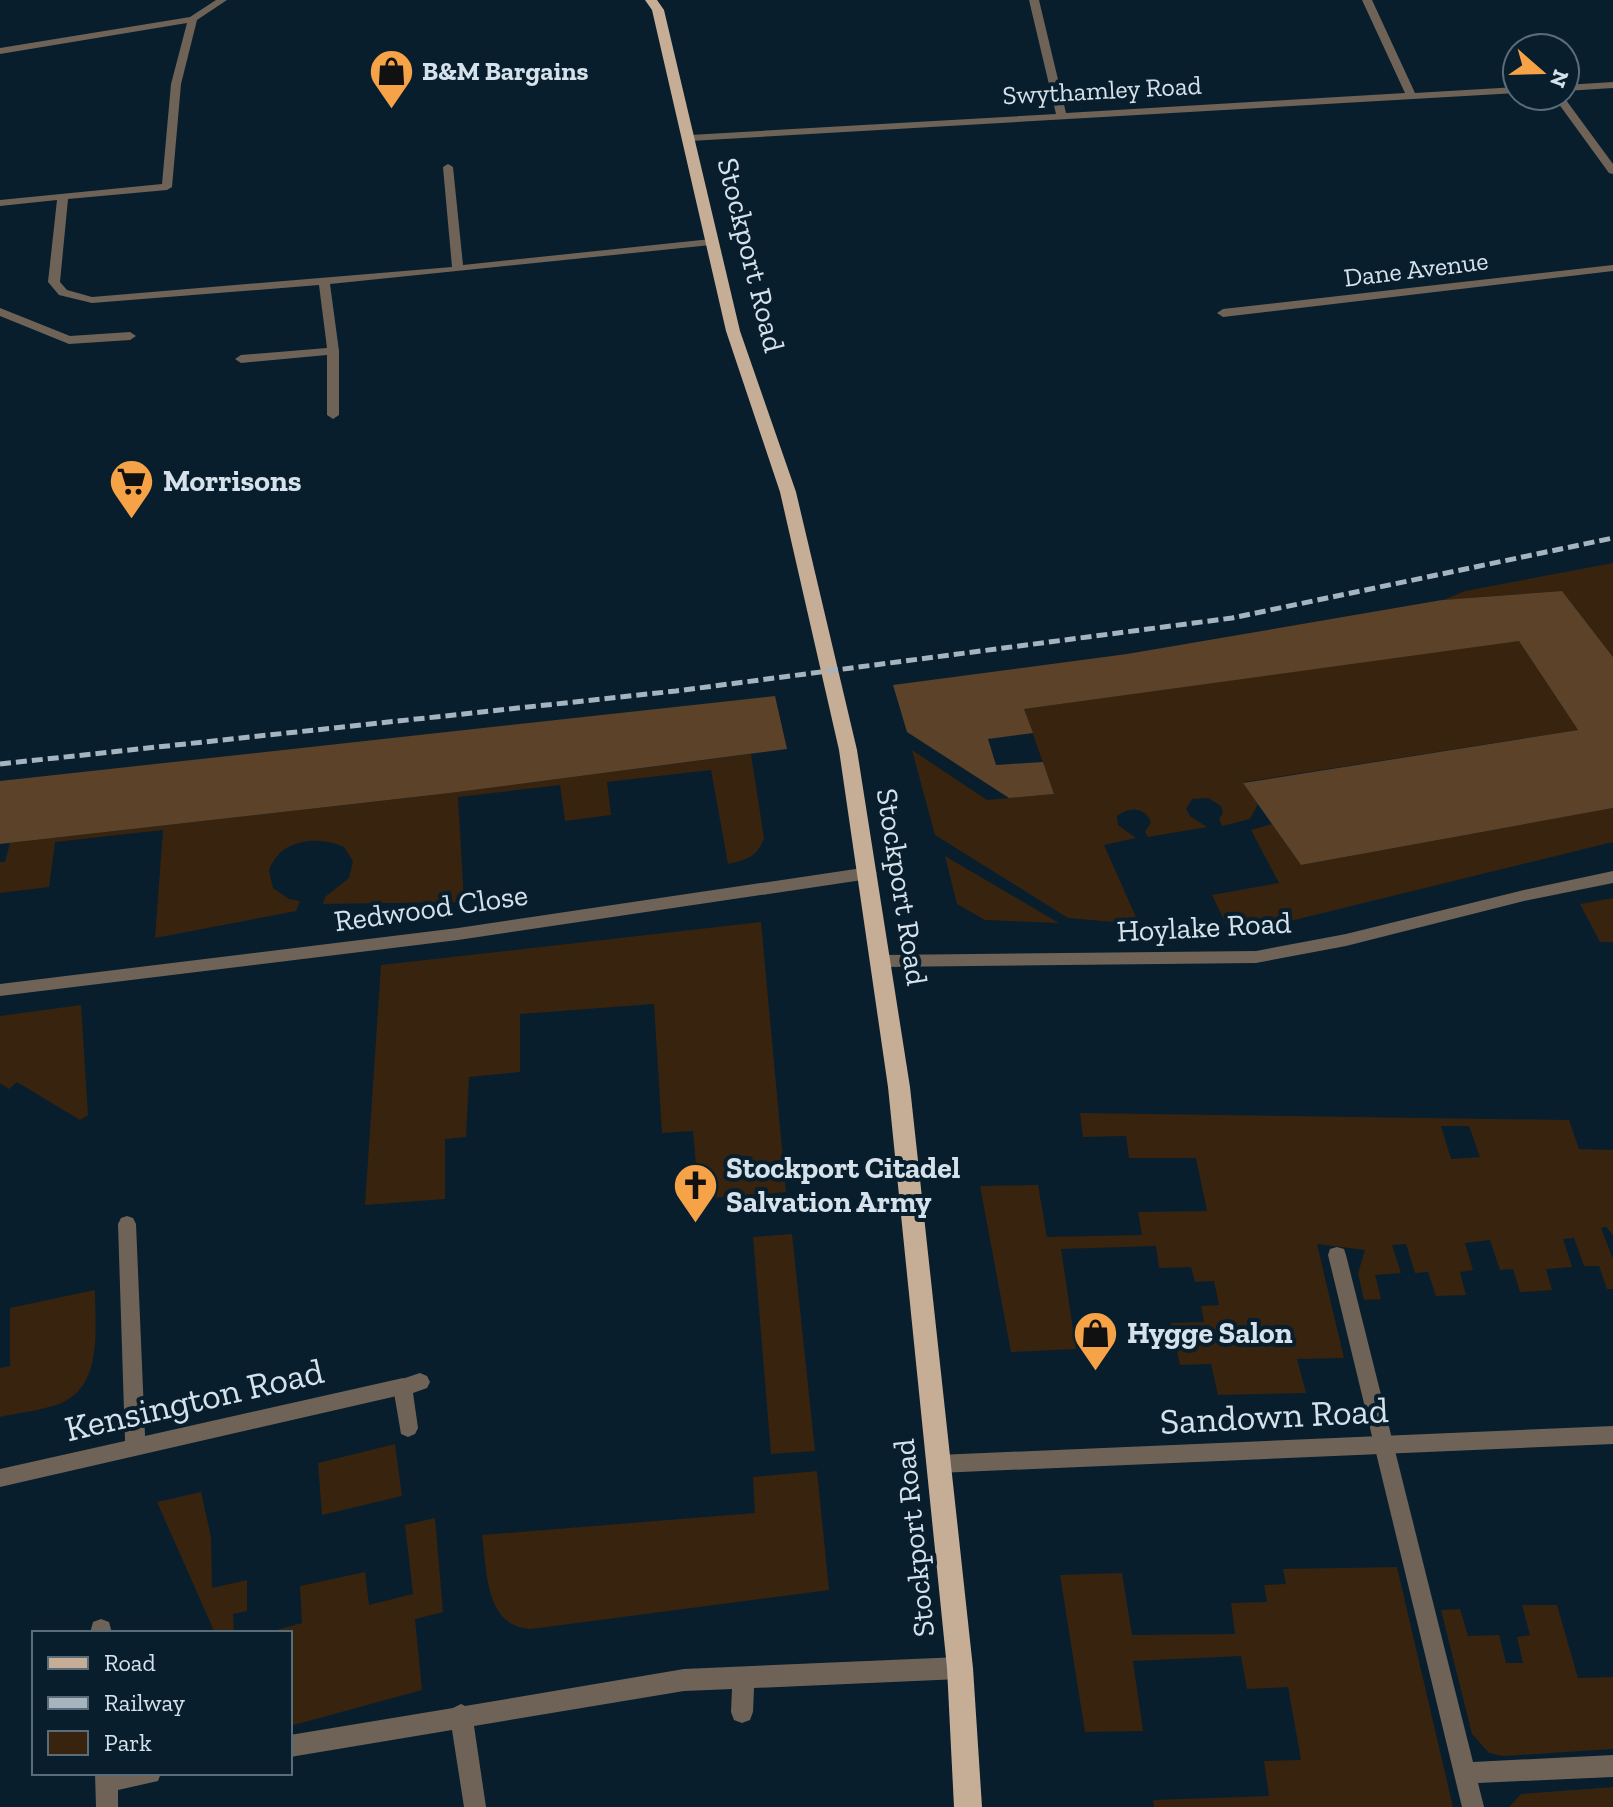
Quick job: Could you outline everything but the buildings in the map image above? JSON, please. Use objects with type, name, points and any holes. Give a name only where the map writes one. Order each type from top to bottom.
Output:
[{"type":"main road","name":"Stockport Road","points":[[651,0],[658,10],[690,138],[733,331],[788,492],[848,750],[884,961],[960,1668],[968,1807]]},
{"type":"street","points":[[0,51],[193,19],[222,0]]},
{"type":"street","points":[[1034,0],[1061,114]]},
{"type":"street","points":[[1367,0],[1411,95]]},
{"type":"street","points":[[0,203],[167,187],[176,84],[193,19]]},
{"type":"street","points":[[1581,87],[1613,85]]},
{"type":"street","name":"Swythamley Road","points":[[690,138],[1501,91]]},
{"type":"street","points":[[1570,112],[1613,171]]},
{"type":"street","points":[[448,167],[458,269]]},
{"type":"street","points":[[63,196],[54,282],[63,293],[92,300],[148,298],[458,269],[711,242]]},
{"type":"street","name":"Dane Avenue","points":[[1223,313],[1613,268]]},
{"type":"street","points":[[324,281],[333,351],[333,415]]},
{"type":"street","points":[[0,312],[69,340],[130,336]]},
{"type":"street","points":[[241,359],[333,351]]},
{"type":"street","name":"Redwood Close","points":[[0,990],[458,934],[869,873]]},
{"type":"street","name":"Hoylake Road","points":[[884,961],[1256,957],[1317,949],[1569,884],[1613,877]]},
{"type":"street","points":[[127,1224],[135,1447]]},
{"type":"street","points":[[1337,1255],[1473,1807]]},
{"type":"street","name":"Kensington Road","points":[[0,1478],[412,1385],[408,1428]]},
{"type":"street","name":"Sandown Road","points":[[938,1464],[1613,1435]]},
{"type":"street","points":[[292,1746],[684,1680],[960,1668]]},
{"type":"street","points":[[742,1712],[743,1677]]},
{"type":"street","points":[[461,1715],[475,1807]]},
{"type":"street","points":[[1465,1773],[1613,1766]]},
{"type":"street","points":[[107,1807],[106,1777],[128,1775]]},
{"type":"green space","points":[[1613,563],[1613,657],[1562,591],[1443,600],[1465,591]]},
{"type":"green space","points":[[1519,640],[1578,730],[1244,782],[1258,804],[1250,819],[1222,826],[1219,819],[1223,813],[1221,806],[1208,798],[1192,799],[1186,809],[1190,816],[1207,827],[1148,837],[1145,832],[1151,822],[1145,813],[1127,811],[1117,816],[1118,825],[1136,838],[1104,845],[1139,924],[1068,918],[935,835],[912,750],[987,800],[1054,794],[1024,709]]},
{"type":"green space","points":[[751,754],[764,838],[751,856],[728,864],[711,770],[607,782],[611,815],[565,821],[560,785],[458,797],[464,902],[323,904],[325,897],[349,878],[353,861],[344,847],[333,843],[300,842],[281,852],[269,871],[273,888],[289,899],[300,901],[296,911],[155,938],[163,830],[55,842],[49,887],[0,893],[0,862],[5,862],[10,843],[450,793]]},
{"type":"green space","points":[[1613,808],[1613,842],[1282,923],[1227,926],[1212,895],[1279,883],[1251,830],[1272,824],[1301,865]]},
{"type":"green space","points":[[945,856],[1059,923],[985,920],[957,904]]},
{"type":"green space","points":[[1613,898],[1613,942],[1600,942],[1580,904]]},
{"type":"green space","points":[[761,922],[786,1192],[713,1198],[711,1176],[697,1176],[693,1131],[662,1133],[654,1004],[520,1014],[520,1072],[469,1077],[466,1137],[445,1139],[445,1199],[365,1205],[381,965]]},
{"type":"green space","points":[[81,1005],[88,1115],[80,1120],[17,1082],[9,1089],[0,1083],[0,1016]]},
{"type":"green space","points":[[1080,1113],[1569,1120],[1579,1149],[1613,1150],[1613,1235],[1606,1227],[1601,1228],[1613,1259],[1613,1289],[1607,1289],[1599,1266],[1584,1266],[1574,1238],[1563,1239],[1572,1267],[1546,1269],[1552,1290],[1520,1292],[1513,1269],[1500,1270],[1490,1240],[1465,1243],[1473,1270],[1460,1272],[1466,1295],[1436,1296],[1428,1272],[1415,1273],[1406,1244],[1392,1245],[1401,1273],[1375,1275],[1381,1299],[1364,1300],[1358,1273],[1365,1250],[1317,1244],[1344,1358],[1297,1359],[1306,1393],[1218,1395],[1211,1364],[1180,1365],[1171,1323],[1204,1322],[1201,1306],[1219,1305],[1214,1281],[1195,1282],[1191,1267],[1159,1268],[1156,1246],[1061,1249],[1076,1349],[1011,1352],[980,1186],[1038,1185],[1047,1237],[1142,1235],[1138,1212],[1207,1211],[1196,1158],[1129,1158],[1126,1136],[1083,1137]],"holes":[[[1441,1126],[1469,1126],[1480,1157],[1451,1159]]]},
{"type":"green space","points":[[792,1234],[815,1451],[771,1454],[753,1237]]},
{"type":"green space","points":[[95,1290],[94,1356],[82,1386],[56,1405],[0,1417],[0,1368],[10,1366],[10,1308]]},
{"type":"green space","points":[[395,1444],[402,1496],[322,1515],[318,1463]]},
{"type":"green space","points":[[817,1471],[829,1590],[531,1629],[516,1626],[505,1619],[491,1595],[482,1535],[755,1513],[753,1477]]},
{"type":"green space","points":[[201,1492],[211,1537],[212,1588],[247,1580],[247,1611],[233,1614],[234,1631],[214,1631],[157,1502]]},
{"type":"green space","points":[[435,1518],[443,1612],[415,1619],[422,1690],[292,1725],[292,1631],[273,1631],[302,1623],[300,1586],[365,1572],[369,1605],[413,1594],[405,1525]]},
{"type":"green space","points":[[1397,1567],[1453,1807],[1154,1807],[1153,1800],[1269,1796],[1264,1761],[1301,1760],[1288,1687],[1247,1689],[1241,1656],[1133,1661],[1143,1731],[1085,1732],[1060,1575],[1122,1573],[1132,1635],[1235,1634],[1231,1603],[1267,1602],[1264,1585],[1286,1584],[1283,1569]]},
{"type":"green space","points":[[1522,1605],[1557,1605],[1578,1678],[1613,1677],[1613,1749],[1503,1756],[1489,1753],[1472,1734],[1441,1610],[1460,1609],[1468,1636],[1499,1635],[1506,1663],[1523,1663],[1517,1637],[1530,1635]]},
{"type":"green space","points":[[1613,1787],[1613,1807],[1509,1807],[1521,1794]]},
{"type":"shaded area","points":[[1562,591],[1613,657],[1613,808],[1301,865],[1243,783],[1578,730],[1519,641],[1024,709],[1033,733],[988,739],[996,765],[1043,762],[1054,794],[1009,798],[907,732],[893,685],[1127,654],[1442,600]]},
{"type":"shaded area","points":[[775,696],[787,749],[450,793],[0,844],[0,781]]},
{"type":"railway","points":[[0,764],[676,691],[1232,618],[1613,538]]},
{"type":"place","name":"B&M Bargains","points":[[391,110]]},
{"type":"place","name":"Morrisons","points":[[132,520]]},
{"type":"place","name":"Stockport Citadel Salvation Army","points":[[695,1224]]},
{"type":"place","name":"Hygge Salon","points":[[1096,1372]]}]
